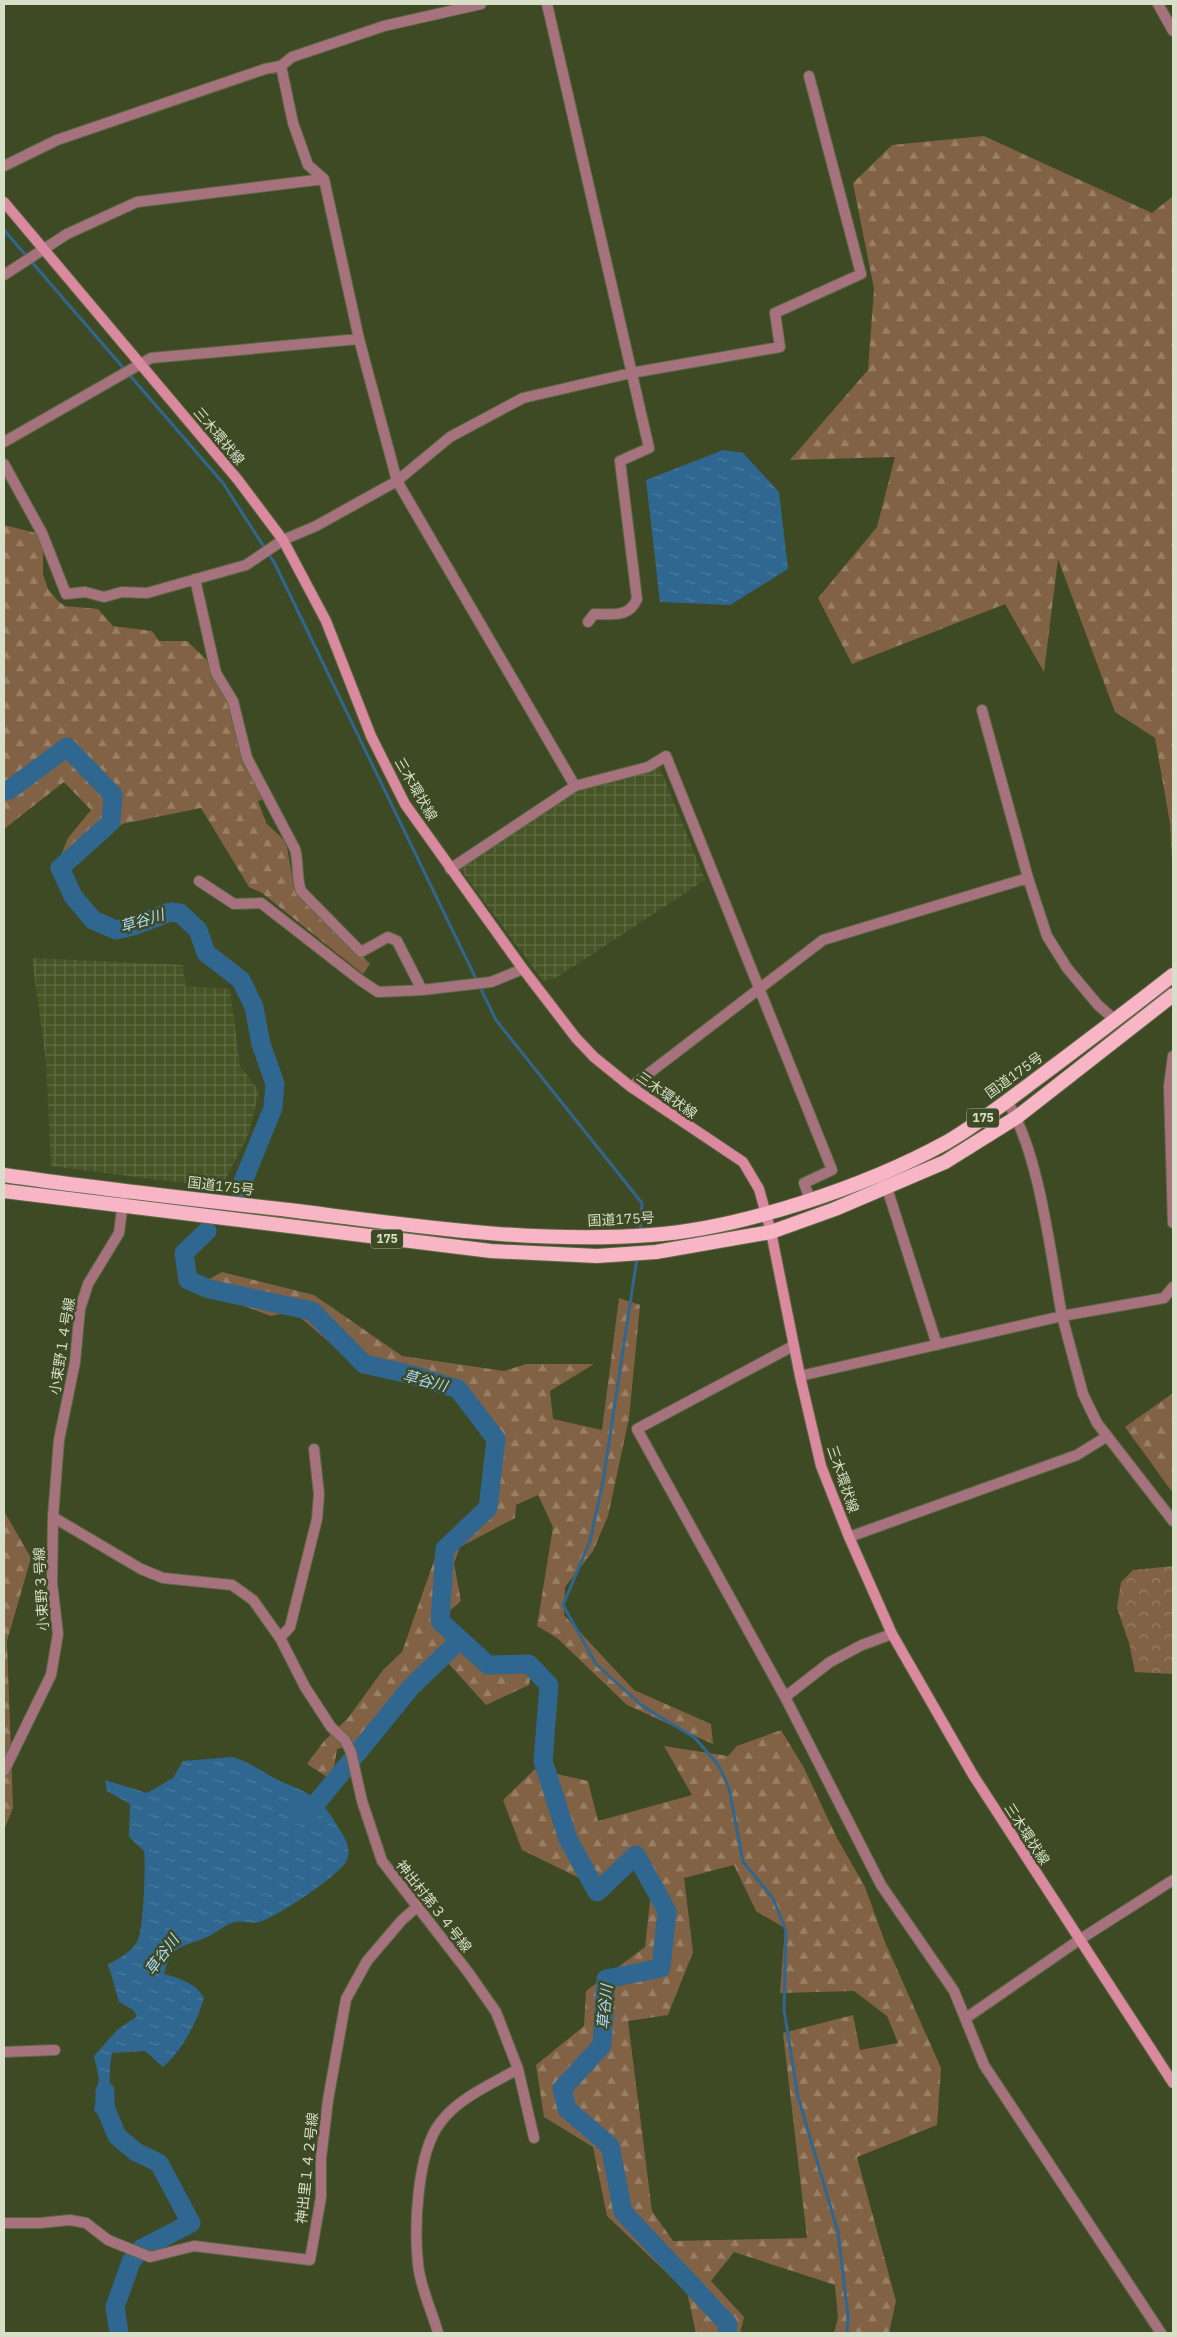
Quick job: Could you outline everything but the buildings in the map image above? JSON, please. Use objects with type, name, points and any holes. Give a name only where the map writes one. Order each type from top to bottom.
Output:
[{"type":"highway","name":"国道175号","points":[[4,1175],[420,1227],[542,1237],[653,1235],[710,1227],[766,1213],[920,1156],[973,1126],[1173,975]]},
{"type":"highway","name":"175","points":[[4,1191],[454,1247],[597,1256],[656,1252],[771,1232],[887,1188],[945,1162],[1017,1117],[1173,995]]},
{"type":"main road","name":"三木環状線","points":[[4,202],[238,480],[284,540],[326,621],[371,736],[406,804],[450,869],[576,1038],[594,1057],[631,1087],[743,1162],[759,1189],[771,1232],[793,1346],[822,1466],[849,1537],[892,1634],[972,1775],[1173,2083]]},
{"type":"street","points":[[4,166],[57,140],[265,68],[281,66],[292,57],[384,26],[481,4]]},
{"type":"street","points":[[547,4],[649,448],[620,461],[637,599],[633,608],[624,614],[594,614],[588,622]]},
{"type":"street","points":[[1158,4],[1173,31]]},
{"type":"street","points":[[281,66],[293,123],[308,165],[324,179],[358,340],[397,481],[575,786]]},
{"type":"street","points":[[4,464],[42,534],[66,594],[85,592],[104,597],[122,592],[147,593],[246,565],[284,540],[316,526],[397,481],[450,437],[524,398],[631,373],[780,347],[775,313],[861,274],[809,76]]},
{"type":"street","points":[[4,275],[68,234],[137,202],[324,179]]},
{"type":"street","points":[[4,442],[151,358],[358,340]]},
{"type":"street","points":[[195,579],[216,673],[233,701],[248,758],[295,849],[299,862],[297,879],[301,891],[361,952],[388,937],[397,941],[422,990]]},
{"type":"street","points":[[982,710],[1028,878],[1046,936],[1067,968],[1098,1005],[1115,1020]]},
{"type":"street","points":[[450,869],[575,786],[648,767],[666,756],[832,1170],[804,1183],[810,1198]]},
{"type":"street","points":[[631,1087],[823,940],[1028,878]]},
{"type":"street","points":[[199,881],[234,904],[261,903],[378,992],[422,990],[491,982],[524,970]]},
{"type":"street","points":[[1173,1056],[1169,1086],[1173,1223]]},
{"type":"street","points":[[1006,1101],[1023,1130],[1041,1206],[1062,1316],[1083,1394],[1106,1437],[1173,1521]]},
{"type":"street","points":[[887,1188],[937,1345]]},
{"type":"street","name":"小束野１４号線","points":[[58,1455],[75,1362],[80,1309],[88,1284],[119,1233],[126,1190]]},
{"type":"street","points":[[800,1376],[1062,1316],[1164,1298],[1173,1287]]},
{"type":"street","points":[[793,1346],[637,1429],[785,1696],[881,1885],[954,1991],[984,2065],[1161,2333]]},
{"type":"street","points":[[849,1537],[1077,1455],[1106,1437]]},
{"type":"street","points":[[280,1638],[290,1627],[317,1519],[319,1494],[314,1449]]},
{"type":"street","name":"小束野３号線","points":[[4,1771],[51,1675],[58,1634],[52,1583],[53,1517],[58,1455]]},
{"type":"street","name":"神出村第３４号線","points":[[53,1517],[141,1569],[163,1578],[232,1585],[253,1600],[280,1638],[305,1687],[331,1727],[345,1740],[352,1752],[362,1801],[382,1861],[468,1972],[496,2012],[518,2069],[534,2138]]},
{"type":"street","points":[[785,1696],[830,1662],[862,1645],[892,1634]]},
{"type":"street","points":[[966,2018],[1079,1940],[1173,1880]]},
{"type":"street","name":"神出里１４２号線","points":[[4,2223],[40,2223],[70,2220],[86,2223],[108,2240],[150,2257],[194,2246],[310,2260],[321,2197],[321,2158],[328,2100],[346,1999],[367,1961],[402,1920],[417,1907]]},
{"type":"street","points":[[4,2052],[55,2050]]},
{"type":"street","points":[[438,2333],[418,2266],[418,2206],[425,2156],[439,2123],[463,2102],[518,2069]]},
{"type":"shaded area","points":[[658,763],[705,880],[556,978],[543,981],[460,869],[565,794],[648,771]]},
{"type":"shaded area","points":[[32,958],[183,965],[185,986],[230,989],[240,1066],[259,1091],[249,1133],[221,1188],[51,1166],[46,1062]]},
{"type":"green space","points":[[984,136],[1152,213],[1173,196],[1173,878],[1170,823],[1155,738],[1115,712],[1058,559],[1044,672],[1005,604],[852,664],[818,598],[877,527],[895,457],[790,460],[868,370],[874,289],[853,183],[892,145]]},
{"type":"green space","points":[[4,525],[36,533],[41,538],[43,545],[43,574],[48,589],[65,606],[98,609],[113,626],[152,631],[159,641],[187,641],[207,660],[230,703],[262,800],[258,801],[266,823],[283,839],[287,847],[294,887],[370,964],[363,974],[262,893],[249,887],[201,808],[122,824],[59,879],[55,870],[68,838],[91,810],[64,782],[4,829]]},
{"type":"green space","points":[[222,1272],[314,1295],[402,1356],[504,1371],[526,1364],[594,1364],[550,1391],[553,1419],[602,1430],[619,1298],[640,1305],[629,1418],[608,1516],[593,1551],[565,1587],[564,1615],[634,1690],[711,1724],[713,1744],[627,1705],[557,1638],[537,1626],[553,1527],[538,1495],[516,1505],[515,1518],[460,1547],[454,1563],[461,1601],[440,1619],[473,1652],[478,1665],[500,1672],[523,1672],[530,1677],[529,1685],[486,1705],[448,1663],[361,1743],[337,1749],[332,1780],[307,1764],[324,1741],[348,1718],[383,1670],[402,1652],[441,1541],[484,1518],[496,1491],[501,1449],[453,1383],[425,1372],[388,1379],[357,1366],[293,1311],[271,1316],[209,1293],[206,1281]]},
{"type":"green space","points":[[1173,1393],[1173,1493],[1125,1427]]},
{"type":"green space","points":[[4,1511],[31,1558],[7,1641],[13,1808],[4,1830]]},
{"type":"green space","points":[[1173,1566],[1173,1674],[1135,1672],[1129,1643],[1117,1608],[1121,1582],[1133,1570]]},
{"type":"green space","points":[[781,1730],[804,1768],[837,1838],[865,1887],[885,1942],[941,2068],[937,2125],[857,2157],[896,2301],[889,2333],[834,2333],[838,2318],[835,2285],[734,2252],[711,2281],[744,2317],[740,2333],[696,2333],[687,2292],[607,2216],[593,2147],[544,2117],[536,2065],[584,2026],[586,1991],[645,1947],[651,1893],[630,1850],[598,1887],[522,1850],[503,1800],[535,1769],[588,1781],[598,1821],[692,1795],[664,1746],[728,1756],[737,1746]],"holes":[[[734,1865],[756,1911],[785,1928],[780,1993],[854,1991],[887,2016],[898,2043],[860,2050],[853,2015],[783,2033],[807,2238],[673,2241],[652,2211],[628,2021],[668,2015],[693,1952],[684,1878]]]},
{"type":"water","points":[[723,450],[743,453],[779,492],[788,569],[730,605],[660,602],[646,480]]},
{"type":"water","points":[[232,1757],[244,1761],[276,1779],[308,1793],[321,1803],[345,1838],[348,1849],[347,1860],[342,1867],[321,1885],[267,1919],[252,1923],[232,1923],[209,1936],[175,1951],[167,1964],[164,1974],[187,1982],[201,1993],[204,1998],[197,2017],[176,2053],[163,2067],[145,2051],[112,2053],[109,2113],[105,2120],[94,2111],[99,2079],[94,2056],[117,2030],[137,2016],[133,2010],[119,2002],[108,1964],[129,1951],[138,1940],[143,1911],[145,1869],[144,1851],[129,1837],[130,1804],[107,1791],[105,1780],[147,1793],[173,1778],[183,1761]]},
{"type":"waterway","points":[[4,230],[223,483],[275,564],[496,1020],[642,1203],[640,1232]]},
{"type":"waterway","name":"草谷川","points":[[4,791],[9,790],[67,747],[113,795],[111,822],[60,868],[73,896],[93,920],[116,930],[133,926],[170,912],[180,913],[198,930],[206,953],[241,980],[254,1007],[261,1044],[275,1084],[273,1108],[240,1189]]},
{"type":"waterway","name":"草谷川","points":[[207,1231],[184,1253],[188,1280],[209,1289],[312,1311],[364,1364],[413,1375],[458,1389],[496,1439],[488,1508],[445,1549],[440,1621],[488,1665],[529,1664],[549,1685],[543,1761],[568,1839],[597,1892],[636,1855],[667,1911],[661,1968],[606,1979],[602,2045],[562,2089],[567,2109],[610,2146],[623,2212],[728,2324],[727,2333]]},
{"type":"waterway","points":[[637,1258],[603,1482],[590,1541],[563,1605],[596,1664],[641,1705],[695,1738],[719,1766],[729,1788],[743,1862],[773,1898],[786,1931],[784,2010],[798,2097],[838,2232],[848,2316],[847,2333]]},
{"type":"waterway","name":"草谷川","points":[[297,1815],[310,1811],[411,1687],[460,1640]]},
{"type":"waterway","name":"草谷川","points":[[105,2091],[105,2107],[117,2136],[136,2152],[159,2163],[191,2223],[141,2249],[131,2262],[115,2307],[119,2333]]}]
